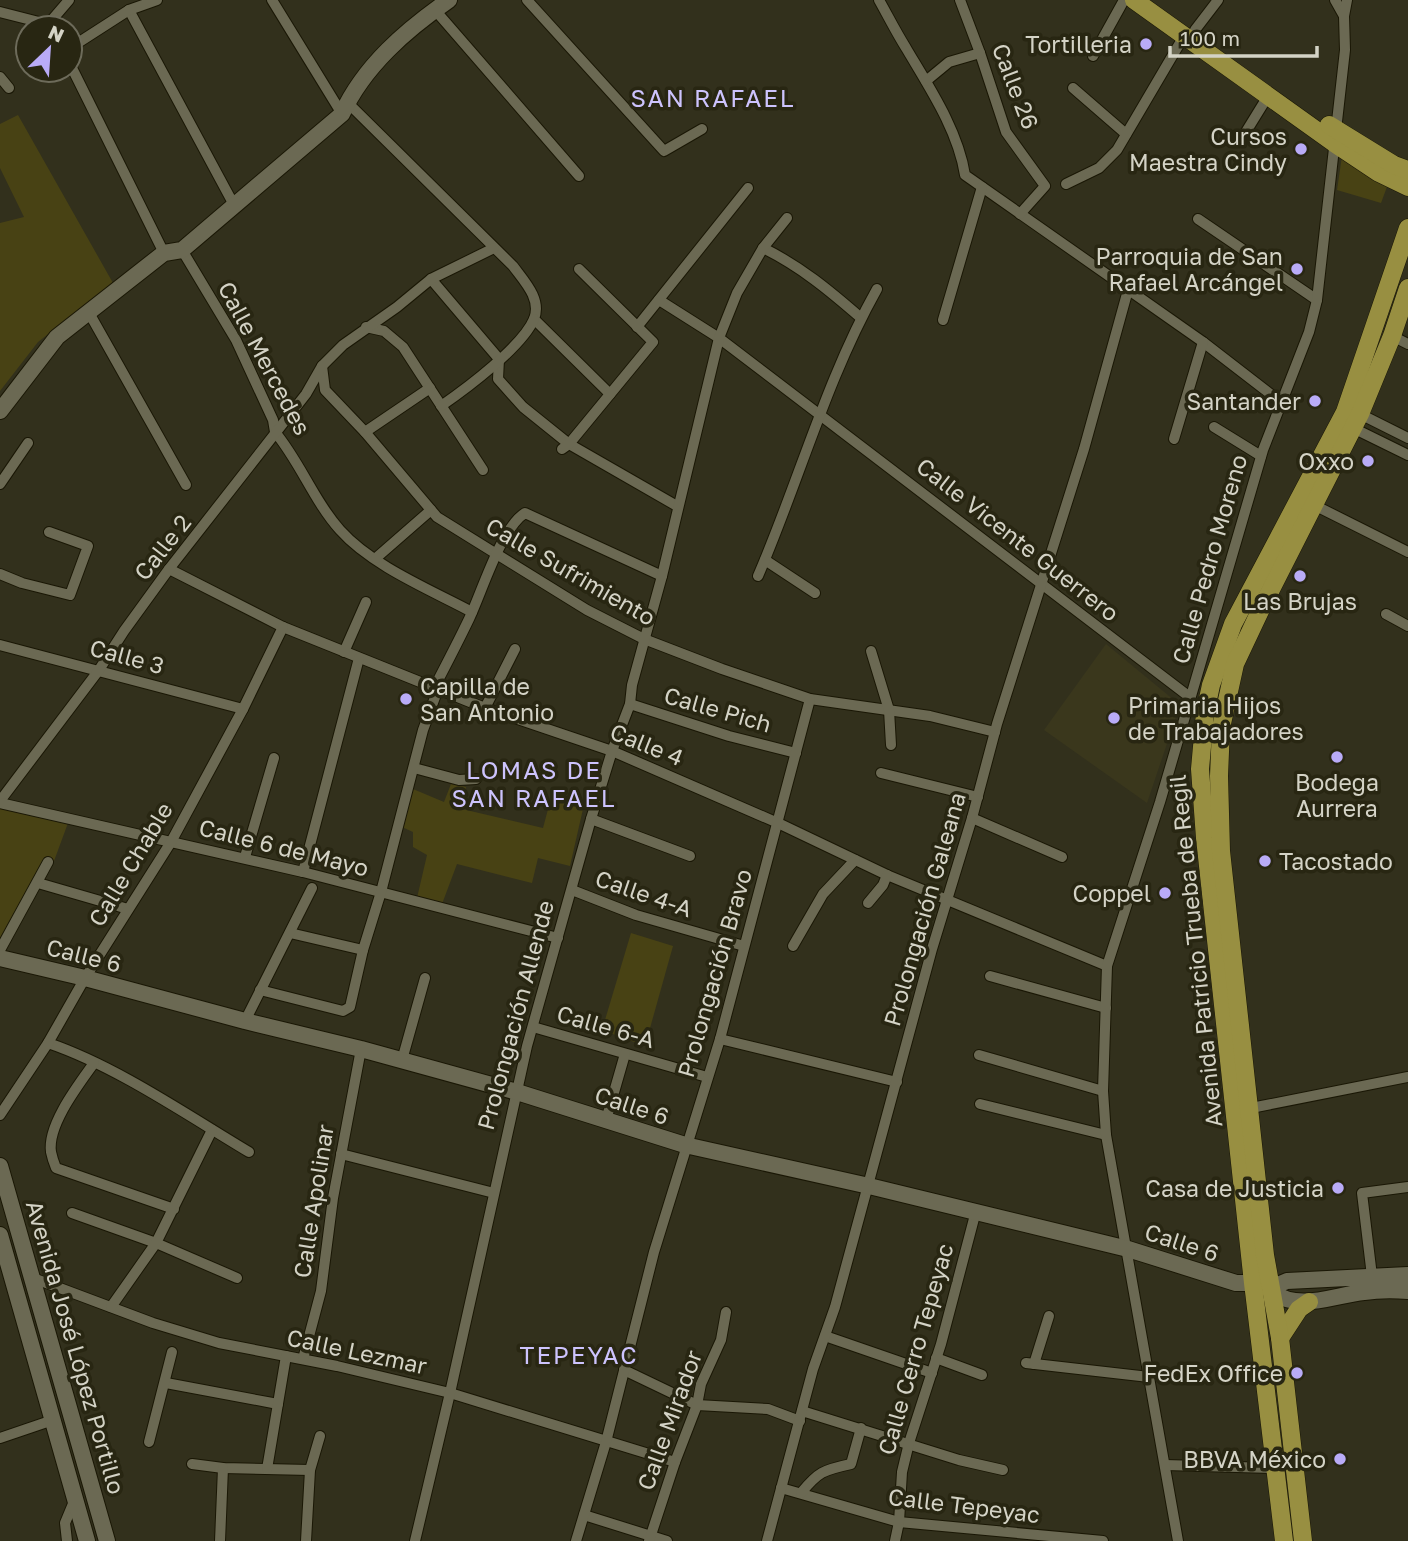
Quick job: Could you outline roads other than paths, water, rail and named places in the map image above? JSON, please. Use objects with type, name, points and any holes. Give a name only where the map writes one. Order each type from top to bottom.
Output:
[{"type":"main road","points":[[1134,0],[1189,33],[1334,136],[1379,173],[1408,187]]},
{"type":"main road","points":[[1154,0],[1189,33],[1268,96],[1334,136],[1408,170]]},
{"type":"main road","name":"Avenida Patricio Trueba de Regil","points":[[1303,1541],[1280,1338],[1242,1110],[1205,838],[1200,769],[1205,713],[1211,685],[1233,624],[1345,412],[1408,228]]},
{"type":"main road","name":"Avenida Patricio Trueba de Regil","points":[[1284,1541],[1253,1283],[1221,850],[1221,728],[1235,664],[1259,611],[1400,340],[1408,288]]},
{"type":"main road","points":[[1266,1264],[1277,1276],[1287,1281]]},
{"type":"main road","points":[[1253,1283],[1261,1280],[1266,1264]]},
{"type":"main road","points":[[1253,1283],[1272,1292],[1263,1306],[1259,1321]]},
{"type":"main road","points":[[1280,1338],[1299,1309],[1309,1303]]},
{"type":"street","points":[[55,14],[68,0]]},
{"type":"street","points":[[84,39],[129,10],[157,0]]},
{"type":"street","points":[[272,0],[344,108],[495,248],[532,291],[536,313],[529,329],[468,387],[441,406]]},
{"type":"street","points":[[0,411],[57,337],[164,253],[182,250],[344,108],[380,56],[449,0]]},
{"type":"street","points":[[527,0],[664,151],[702,129]]},
{"type":"street","points":[[879,0],[926,81],[962,153],[965,175],[1203,342],[1282,403]]},
{"type":"street","name":"Calle 26","points":[[960,0],[1006,132],[1045,186],[1020,214]]},
{"type":"street","points":[[1093,56],[1124,0]]},
{"type":"street","points":[[1066,184],[1099,168],[1117,150],[1189,33],[1218,0]]},
{"type":"street","points":[[1335,0],[1344,16]]},
{"type":"street","name":"Calle Pedro Moreno","points":[[1178,1541],[1106,1135],[1103,1091],[1107,966],[1191,698],[1261,456],[1309,332],[1317,300],[1346,50],[1344,16],[1347,0]]},
{"type":"street","points":[[129,10],[234,205]]},
{"type":"street","points":[[435,10],[579,176]]},
{"type":"street","points":[[926,81],[949,62],[980,53]]},
{"type":"street","points":[[0,78],[9,89]]},
{"type":"street","points":[[80,84],[164,253]]},
{"type":"street","points":[[1073,88],[1126,134]]},
{"type":"street","points":[[1244,135],[1268,96]]},
{"type":"street","points":[[943,320],[982,187]]},
{"type":"street","points":[[637,327],[748,188]]},
{"type":"street","name":"Prolongación Allende","points":[[416,1541],[533,1027],[591,819],[630,704],[632,685],[662,576],[719,338],[737,293],[763,248],[787,218]]},
{"type":"street","points":[[1198,219],[1317,300]]},
{"type":"street","name":"Calle 2","points":[[0,802],[99,670],[169,569],[306,394],[322,366],[343,345],[431,279],[495,248]]},
{"type":"street","points":[[763,248],[806,272],[861,318]]},
{"type":"street","name":"Calle Mercedes","points":[[182,250],[236,340],[273,420],[275,432],[340,531],[376,558],[472,612]]},
{"type":"street","points":[[566,447],[653,342],[579,269]]},
{"type":"street","points":[[431,279],[499,359],[498,379],[523,407],[566,447],[677,506]]},
{"type":"street","points":[[758,576],[819,414],[861,318],[877,289]]},
{"type":"street","name":"Prolongación Galeana","points":[[767,1541],[813,1369],[835,1307],[995,732],[1084,449],[1128,290]]},
{"type":"street","name":"Calle Vicente Guerrero","points":[[659,300],[719,338],[1191,698]]},
{"type":"street","points":[[88,311],[186,485]]},
{"type":"street","points":[[534,319],[610,394]]},
{"type":"street","points":[[366,327],[384,331],[404,347],[483,470]]},
{"type":"street","points":[[1174,439],[1203,342]]},
{"type":"street","name":"Calle Sufrimiento","points":[[322,366],[325,390],[365,432],[437,517],[587,610],[644,639],[810,699],[930,716],[995,732]]},
{"type":"street","points":[[365,432],[429,388]]},
{"type":"street","points":[[1356,421],[1408,438]]},
{"type":"street","points":[[1356,421],[1408,455]]},
{"type":"street","points":[[1214,427],[1261,456]]},
{"type":"street","points":[[0,484],[28,443]]},
{"type":"street","points":[[1314,505],[1408,552]]},
{"type":"street","points":[[376,558],[431,510]]},
{"type":"street","points":[[260,990],[343,1011],[350,1007],[363,950],[436,689],[498,553],[518,518],[525,513],[662,576]]},
{"type":"street","points":[[0,575],[70,595],[88,546],[49,532]]},
{"type":"street","points":[[765,560],[816,593]]},
{"type":"street","name":"Calle 4","points":[[169,569],[283,627],[485,708],[612,751],[778,823],[887,875],[1107,966]]},
{"type":"street","points":[[344,652],[366,602]]},
{"type":"street","points":[[1386,614],[1408,626]]},
{"type":"street","points":[[1215,616],[1233,624]]},
{"type":"street","name":"Calle Chable","points":[[0,1115],[48,1043],[85,978],[172,842],[283,627]]},
{"type":"street","name":"Calle 3","points":[[0,645],[243,709]]},
{"type":"street","points":[[485,708],[515,649]]},
{"type":"street","points":[[871,651],[889,710],[891,745]]},
{"type":"street","points":[[303,872],[359,658]]},
{"type":"street","name":"Prolongación Bravo","points":[[576,1541],[606,1442],[651,1263],[685,1145],[720,1039],[810,699]]},
{"type":"street","name":"Calle Pich","points":[[630,704],[729,736],[796,752]]},
{"type":"street","points":[[245,857],[274,758]]},
{"type":"street","points":[[414,768],[459,780],[476,779]]},
{"type":"street","points":[[881,773],[978,797]]},
{"type":"street","name":"Calle 6 de Mayo","points":[[0,802],[245,857],[558,938]]},
{"type":"street","points":[[972,818],[1062,857]]},
{"type":"street","points":[[591,819],[690,856]]},
{"type":"street","points":[[793,946],[823,894],[855,860]]},
{"type":"street","points":[[0,950],[48,862]]},
{"type":"street","points":[[869,903],[887,875]]},
{"type":"street","points":[[38,883],[128,909]]},
{"type":"street","points":[[245,1021],[313,888]]},
{"type":"street","name":"Calle 4-A","points":[[572,890],[636,915],[744,946]]},
{"type":"street","points":[[290,933],[363,950]]},
{"type":"street","name":"Calle 6","points":[[0,958],[402,1060],[517,1092],[685,1145],[976,1211],[1128,1248],[1236,1283],[1253,1283]]},
{"type":"street","points":[[990,976],[1105,1008]]},
{"type":"street","points":[[402,1060],[425,978]]},
{"type":"street","name":"Calle 6-A","points":[[533,1027],[708,1077]]},
{"type":"street","points":[[720,1039],[897,1082]]},
{"type":"street","points":[[48,1043],[72,1051],[178,1108],[249,1152]]},
{"type":"street","name":"Calle Apolinar","points":[[303,1359],[321,1291],[360,1049]]},
{"type":"street","points":[[606,1120],[625,1054]]},
{"type":"street","points":[[979,1055],[1103,1091]]},
{"type":"street","points":[[94,1063],[70,1096],[57,1122],[50,1149],[56,1168],[174,1209]]},
{"type":"street","points":[[1242,1110],[1408,1077]]},
{"type":"street","points":[[980,1104],[1106,1135]]},
{"type":"street","points":[[111,1307],[156,1243],[212,1130]]},
{"type":"street","points":[[341,1154],[495,1193]]},
{"type":"street","name":"Avenida José López Portillo","points":[[0,1166],[107,1541]]},
{"type":"street","points":[[1365,1281],[1362,1192],[1408,1187]]},
{"type":"street","name":"Calle Cerro Tepeyac","points":[[895,1541],[900,1522],[902,1472],[909,1443],[932,1373],[976,1211]]},
{"type":"street","points":[[72,1213],[156,1243],[237,1278]]},
{"type":"street","name":"Avenida José López Portillo","points":[[0,1235],[87,1541]]},
{"type":"street","points":[[6,1255],[25,1250]]},
{"type":"street","points":[[1408,1275],[1365,1281],[1287,1281],[1272,1292],[1287,1301],[1309,1303],[1365,1281],[1408,1291]]},
{"type":"street","name":"Calle Lezmar","points":[[33,1278],[219,1343],[303,1359],[450,1393],[675,1462]]},
{"type":"street","name":"Calle Mirador","points":[[650,1538],[697,1405],[701,1384],[721,1340],[726,1312]]},
{"type":"street","points":[[1049,1316],[1030,1363],[1149,1377]]},
{"type":"street","points":[[825,1336],[932,1373]]},
{"type":"street","points":[[149,1442],[172,1352]]},
{"type":"street","points":[[267,1469],[286,1356]]},
{"type":"street","points":[[936,1358],[982,1375]]},
{"type":"street","points":[[624,1370],[697,1405],[768,1409],[801,1416],[861,1429],[959,1460],[1003,1470]]},
{"type":"street","points":[[166,1383],[278,1404]]},
{"type":"street","points":[[0,1438],[53,1420]]},
{"type":"street","points":[[801,1493],[816,1475],[850,1464],[861,1429]]},
{"type":"street","points":[[306,1541],[310,1470],[320,1436]]},
{"type":"street","points":[[192,1464],[223,1468],[310,1470]]},
{"type":"street","points":[[1165,1465],[1276,1468]]},
{"type":"street","points":[[220,1541],[223,1468]]},
{"type":"street","name":"Calle Tepeyac","points":[[782,1488],[900,1522],[1103,1541]]},
{"type":"street","points":[[67,1541],[65,1523],[76,1496]]},
{"type":"street","points":[[584,1516],[667,1541]]},
{"type":"place","name":"Tortilleria","points":[[1146,44]]},
{"type":"place","name":"Cursos Maestra Cindy","points":[[1301,149]]},
{"type":"place","name":"Parroquia de San Rafael Arcángel","points":[[1297,269]]},
{"type":"place","name":"Santander","points":[[1315,401]]},
{"type":"place","name":"Oxxo","points":[[1368,461]]},
{"type":"place","name":"Las Brujas","points":[[1300,576]]},
{"type":"place","name":"Capilla de San Antonio","points":[[406,699]]},
{"type":"place","name":"Primaria Hijos de Trabajadores","points":[[1114,718]]},
{"type":"place","name":"Bodega Aurrera","points":[[1337,757]]},
{"type":"place","name":"Tacostado","points":[[1265,861]]},
{"type":"place","name":"Coppel","points":[[1165,893]]},
{"type":"place","name":"Casa de Justicia","points":[[1338,1188]]},
{"type":"place","name":"FedEx Office","points":[[1297,1373]]},
{"type":"place","name":"BBVA México","points":[[1340,1459]]},
{"type":"district","name":"SAN RAFAEL","points":[[713,97]]},
{"type":"district","name":"LOMAS DE SAN RAFAEL","points":[[534,783]]},
{"type":"district","name":"TEPEYAC","points":[[579,1354]]}]
